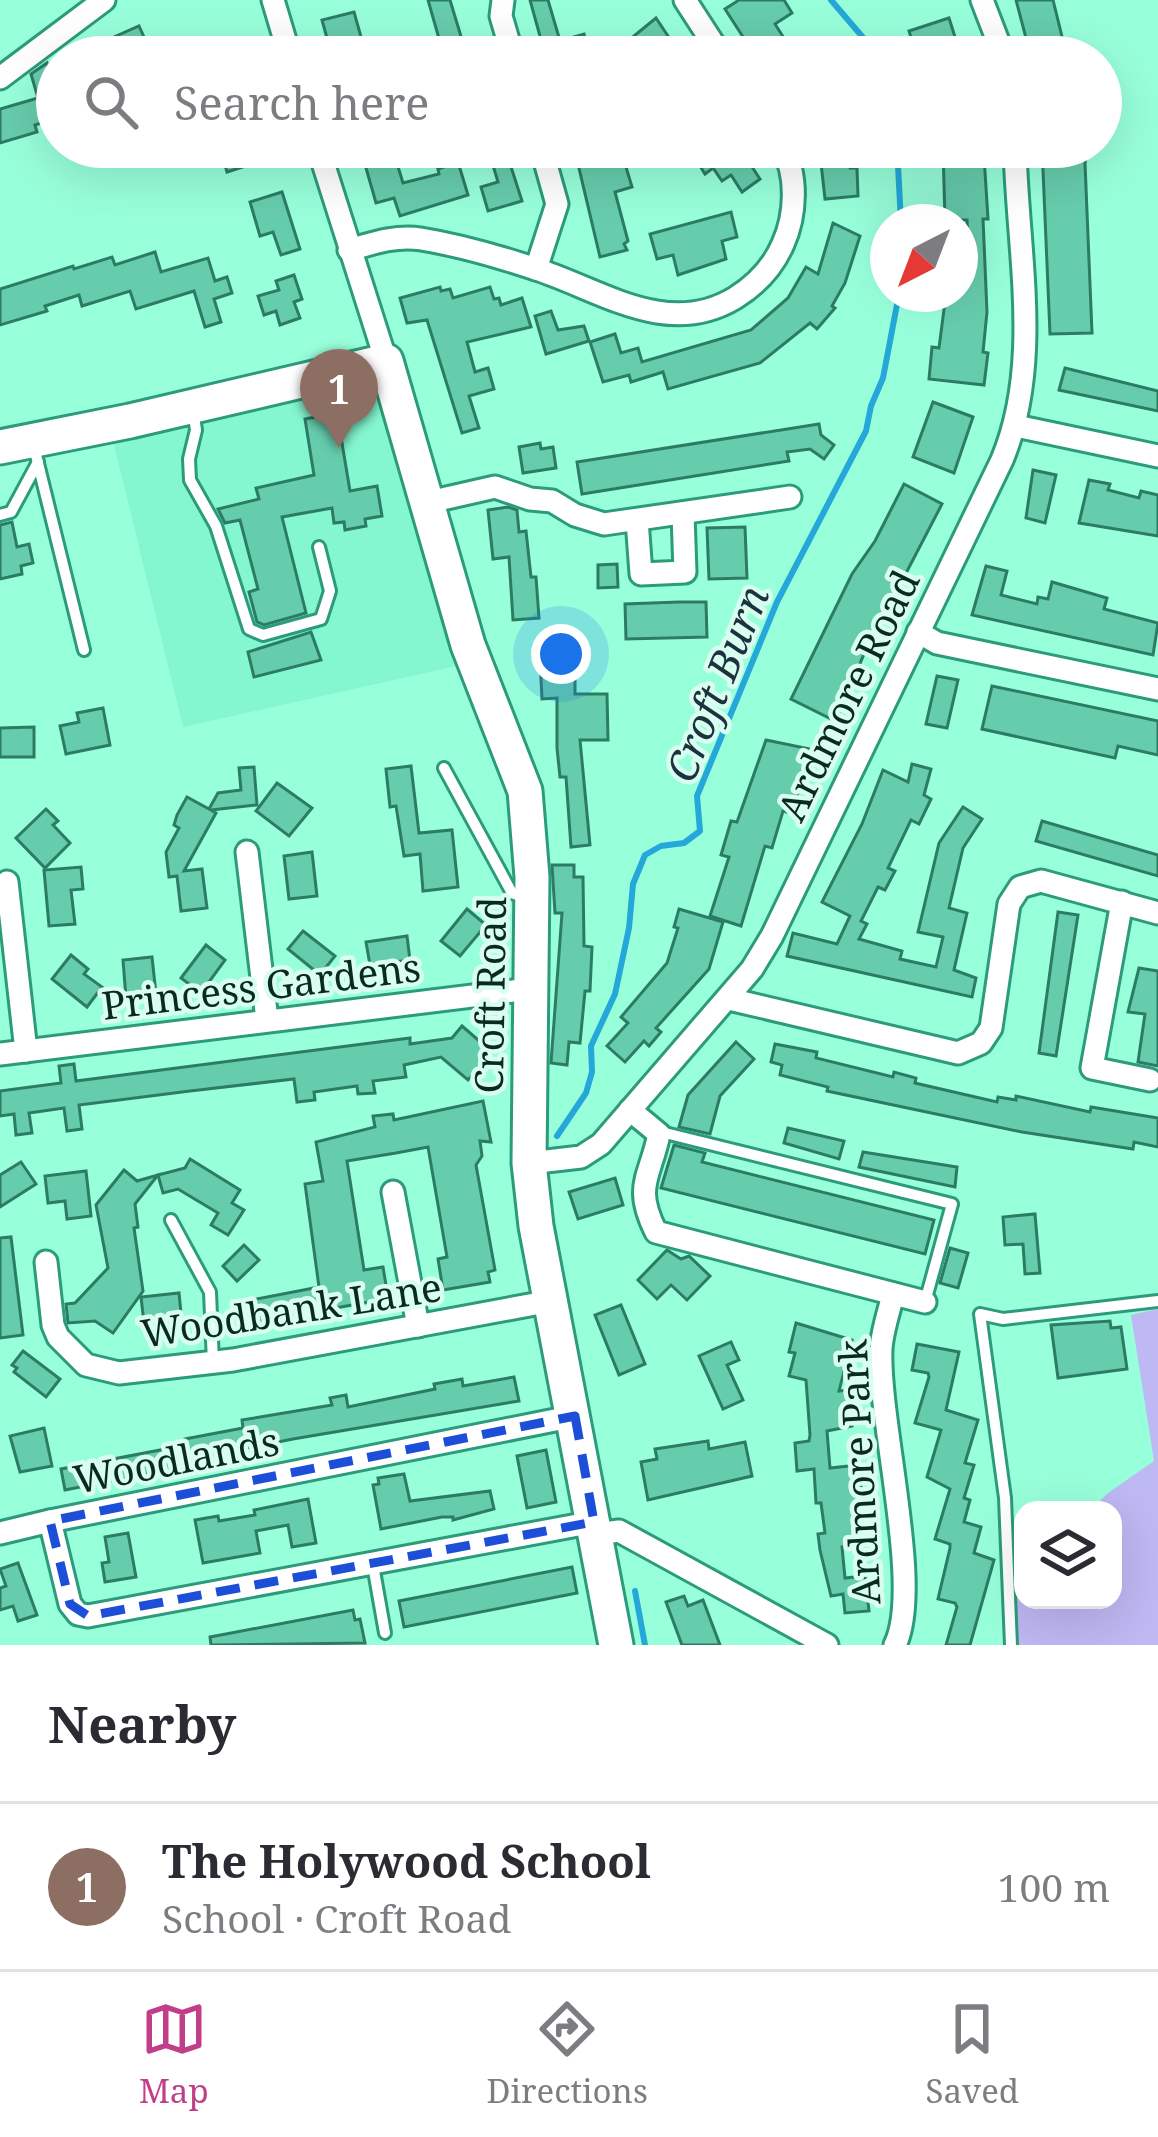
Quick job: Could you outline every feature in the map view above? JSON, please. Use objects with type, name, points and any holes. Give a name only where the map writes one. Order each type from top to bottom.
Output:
[{"type":"street","points":[[56,36],[104,0]]},
{"type":"street","points":[[272,0],[283,36]]},
{"type":"street","points":[[503,0],[501,16],[507,36]]},
{"type":"street","points":[[685,0],[708,36]]},
{"type":"street","points":[[982,0],[996,36]]},
{"type":"street","points":[[0,78],[36,51]]},
{"type":"street","points":[[23,450],[386,361],[324,168]]},
{"type":"street","points":[[536,268],[557,204],[548,168]]},
{"type":"street","points":[[349,250],[397,237],[421,239],[536,268],[658,314],[695,313],[730,301],[760,279],[788,231],[790,168]]},
{"type":"street","name":"Ardmore Road","points":[[529,1163],[581,1156],[601,1144],[729,999],[772,936],[1016,426],[1024,374],[1016,168]]},
{"type":"street","name":"Croft Road","points":[[386,361],[468,645],[525,791],[532,901],[529,1163],[536,1226],[616,1645]]},
{"type":"street","points":[[1016,426],[1158,456]]},
{"type":"street","points":[[429,502],[495,487],[552,501],[604,524],[790,497]]},
{"type":"street","points":[[638,520],[641,574],[685,572],[683,514]]},
{"type":"street","points":[[918,632],[937,643],[1158,689]]},
{"type":"street","points":[[247,852],[267,1020]]},
{"type":"street","points":[[729,999],[950,1053],[966,1052],[981,1043],[991,1028],[1009,904],[1020,887],[1041,881],[1158,913]]},
{"type":"street","points":[[7,882],[26,1051]]},
{"type":"street","points":[[1122,902],[1092,1068],[1150,1080]]},
{"type":"street","name":"Princess Gardens","points":[[0,1054],[530,989]]},
{"type":"street","points":[[630,1110],[659,1134],[642,1179],[644,1207],[656,1232],[926,1302]]},
{"type":"street","points":[[393,1192],[418,1326]]},
{"type":"street","name":"Woodbank Lane","points":[[46,1262],[53,1325],[66,1348],[86,1365],[119,1373],[213,1363],[551,1300]]},
{"type":"street","name":"Ardmore Park","points":[[893,1294],[881,1346],[904,1590],[895,1645]]},
{"type":"street","name":"Woodlands","points":[[575,1416],[50,1521],[70,1604],[83,1616],[595,1528]]},
{"type":"street","points":[[0,1533],[50,1521]]},
{"type":"street","points":[[595,1528],[620,1531],[827,1645]]},
{"type":"lane","points":[[193,407],[196,430],[190,480],[217,526],[249,629],[263,634],[321,619],[330,591],[319,547]]},
{"type":"lane","points":[[0,515],[11,512],[23,450]]},
{"type":"lane","points":[[23,450],[84,650]]},
{"type":"lane","points":[[444,768],[512,892],[532,901]]},
{"type":"lane","points":[[656,1131],[952,1204],[926,1302]]},
{"type":"lane","points":[[171,1220],[210,1292],[213,1363]]},
{"type":"lane","points":[[1011,1645],[1004,1498],[980,1314],[1003,1319],[1158,1301]]},
{"type":"lane","points":[[373,1565],[385,1633]]},
{"type":"highlighted area","points":[[575,1416],[594,1522],[88,1616],[70,1604],[50,1521]]},
{"type":"shaded area","points":[[364,381],[380,392],[461,665],[183,727],[113,441]]},
{"type":"shaded area","points":[[1158,1309],[1158,1645],[1010,1645],[1011,1589],[1014,1609],[1122,1609],[1122,1501],[1100,1501],[1154,1461],[1131,1315]]},
{"type":"building","points":[[428,0],[450,0],[461,36],[438,36]]},
{"type":"building","points":[[530,0],[548,0],[559,36],[540,36]]},
{"type":"building","points":[[739,0],[784,0],[792,13],[775,24],[783,36],[742,36],[725,9]]},
{"type":"building","points":[[1016,0],[1053,0],[1062,36],[1025,36]]},
{"type":"building","points":[[354,12],[361,36],[326,36],[322,20]]},
{"type":"building","points":[[656,18],[668,36],[634,36]]},
{"type":"building","points":[[949,18],[955,36],[911,36],[909,31]]},
{"type":"building","points":[[139,26],[144,36],[116,36]]},
{"type":"building","points":[[36,99],[36,132],[0,143],[0,109]]},
{"type":"building","points":[[366,168],[398,168],[403,183],[439,174],[441,168],[460,168],[468,195],[400,216],[394,198],[376,203]]},
{"type":"building","points":[[494,168],[511,168],[522,201],[488,211],[481,187],[498,182]]},
{"type":"building","points":[[579,168],[626,168],[632,187],[615,192],[627,250],[600,257]]},
{"type":"building","points":[[713,168],[753,168],[760,179],[742,192],[731,175],[722,181]]},
{"type":"building","points":[[822,168],[857,168],[858,196],[825,199]]},
{"type":"building","points":[[944,168],[985,168],[988,219],[983,219],[987,312],[983,352],[988,353],[984,385],[929,379],[932,347],[939,348],[944,312],[978,312],[978,204],[945,204]]},
{"type":"building","points":[[1043,168],[1085,168],[1092,333],[1050,334]]},
{"type":"building","points":[[282,192],[300,249],[281,255],[273,232],[260,236],[250,202]]},
{"type":"building","points":[[731,212],[737,237],[722,241],[726,259],[678,275],[673,255],[657,259],[650,234]]},
{"type":"building","points":[[833,223],[860,236],[835,308],[817,329],[810,323],[760,363],[668,389],[663,372],[631,382],[629,375],[603,382],[590,342],[615,334],[621,353],[638,348],[642,362],[751,330],[788,298],[806,267],[818,274]]},
{"type":"building","points":[[155,252],[161,272],[208,258],[215,281],[227,277],[232,293],[214,299],[221,322],[205,327],[194,291],[136,309],[130,291],[82,306],[79,295],[0,325],[0,289],[73,266],[112,257],[115,265]]},
{"type":"building","points":[[294,275],[302,299],[294,302],[300,318],[280,325],[276,311],[264,315],[258,296],[279,290],[276,281]]},
{"type":"building","points":[[440,287],[441,291],[450,289],[453,298],[490,287],[501,305],[522,298],[531,327],[467,342],[475,372],[488,368],[494,389],[469,396],[479,428],[462,433],[427,320],[407,323],[400,298]]},
{"type":"building","points":[[551,311],[558,330],[584,326],[589,341],[546,354],[535,316]]},
{"type":"building","points":[[1065,368],[1158,391],[1158,411],[1059,390]]},
{"type":"building","points":[[933,402],[973,417],[954,473],[913,457]]},
{"type":"building","points":[[337,413],[350,491],[377,486],[382,516],[365,519],[366,526],[345,530],[344,522],[334,523],[332,508],[282,517],[306,613],[264,625],[257,622],[249,592],[258,589],[240,520],[225,523],[218,509],[259,499],[256,488],[314,475],[305,419]]},
{"type":"building","points":[[819,424],[821,435],[834,445],[824,459],[810,449],[787,452],[789,461],[582,494],[577,462]]},
{"type":"building","points":[[540,443],[541,449],[553,447],[556,468],[523,473],[519,447]]},
{"type":"building","points":[[1033,470],[1056,475],[1045,523],[1026,518]]},
{"type":"building","points":[[1089,480],[1139,498],[1141,491],[1158,495],[1158,536],[1079,523]]},
{"type":"building","points":[[904,484],[942,504],[865,652],[835,721],[791,699],[852,574]]},
{"type":"building","points":[[488,510],[517,510],[519,532],[526,531],[539,618],[513,620],[509,557],[493,559]]},
{"type":"building","points":[[12,522],[17,547],[29,544],[33,563],[21,566],[22,574],[0,579],[0,525]]},
{"type":"building","points":[[745,527],[747,578],[709,579],[707,528]]},
{"type":"building","points":[[617,564],[618,587],[598,588],[598,565]]},
{"type":"building","points":[[986,566],[1007,571],[1001,595],[1037,604],[1038,597],[1048,599],[1052,582],[1107,598],[1104,609],[1158,623],[1153,655],[972,615]]},
{"type":"building","points":[[706,602],[707,637],[626,639],[625,604]]},
{"type":"building","points":[[311,632],[321,660],[254,677],[248,652]]},
{"type":"building","points":[[539,640],[575,640],[575,694],[607,694],[608,740],[580,740],[590,845],[571,847],[566,777],[560,777],[557,748],[557,698],[542,699]]},
{"type":"building","points":[[937,676],[958,680],[947,728],[926,724]]},
{"type":"building","points":[[992,686],[1158,721],[1158,755],[1118,746],[1115,758],[982,729]]},
{"type":"building","points":[[103,708],[110,745],[66,754],[60,726],[79,722],[77,713]]},
{"type":"building","points":[[34,727],[34,757],[0,757],[0,728]]},
{"type":"building","points":[[766,740],[815,750],[790,813],[783,811],[772,848],[765,846],[741,926],[710,916],[729,857],[721,855],[731,821],[737,822]]},
{"type":"building","points":[[912,764],[931,769],[924,795],[931,799],[919,824],[911,820],[888,868],[895,871],[885,890],[878,887],[861,921],[867,924],[859,939],[902,951],[900,959],[936,967],[943,937],[918,932],[939,843],[963,807],[982,819],[963,848],[949,908],[967,913],[954,970],[976,978],[972,997],[787,956],[793,933],[837,944],[850,916],[822,902],[883,770],[908,782]]},
{"type":"building","points":[[411,766],[419,833],[452,830],[458,887],[423,891],[420,854],[404,856],[396,806],[390,807],[386,769]]},
{"type":"building","points":[[254,767],[257,805],[211,810],[216,813],[184,871],[202,869],[207,908],[181,911],[177,876],[169,877],[166,852],[179,828],[174,825],[177,815],[187,797],[209,809],[218,793],[241,790],[239,768]]},
{"type":"building","points":[[277,783],[312,808],[289,836],[256,811]]},
{"type":"building","points":[[46,809],[70,843],[45,868],[16,838]]},
{"type":"building","points":[[1042,821],[1158,855],[1158,876],[1036,841]]},
{"type":"building","points":[[312,852],[317,896],[289,899],[284,856]]},
{"type":"building","points":[[552,865],[574,865],[574,877],[583,877],[584,946],[592,947],[580,1043],[569,1042],[567,1065],[551,1063],[562,913],[555,913]]},
{"type":"building","points":[[81,867],[83,889],[71,890],[75,924],[49,926],[44,870]]},
{"type":"building","points":[[467,909],[486,925],[460,956],[441,941]]},
{"type":"building","points":[[679,909],[723,922],[709,969],[656,1028],[661,1032],[649,1046],[644,1041],[625,1062],[607,1046],[628,1023],[621,1017],[667,963]]},
{"type":"building","points":[[1058,912],[1078,915],[1056,1056],[1039,1053]]},
{"type":"building","points":[[303,931],[335,956],[320,975],[288,949]]},
{"type":"building","points":[[407,936],[410,960],[370,965],[366,942]]},
{"type":"building","points":[[206,945],[225,960],[201,993],[181,978]]},
{"type":"building","points":[[71,955],[88,969],[84,974],[102,987],[87,1007],[52,979]]},
{"type":"building","points":[[152,957],[156,994],[126,998],[123,960]]},
{"type":"building","points":[[1139,968],[1158,971],[1158,1066],[1138,1062],[1145,1014],[1128,1012]]},
{"type":"building","points":[[462,1026],[492,1052],[468,1080],[441,1057],[404,1065],[406,1077],[373,1081],[375,1093],[358,1094],[357,1086],[314,1092],[315,1100],[297,1102],[294,1079],[190,1091],[79,1105],[82,1129],[67,1131],[64,1108],[29,1113],[32,1133],[16,1135],[14,1114],[0,1116],[0,1091],[61,1083],[59,1066],[74,1064],[76,1081],[410,1038],[410,1044],[452,1038]]},
{"type":"building","points":[[736,1042],[754,1059],[720,1096],[710,1134],[679,1127],[688,1095]]},
{"type":"building","points":[[775,1044],[997,1102],[998,1097],[1016,1100],[1016,1096],[1090,1112],[1091,1107],[1158,1118],[1158,1147],[1134,1142],[1133,1149],[1022,1132],[827,1091],[828,1087],[780,1075],[782,1065],[771,1062]]},
{"type":"building","points":[[483,1101],[491,1142],[480,1141],[482,1156],[476,1165],[495,1270],[488,1272],[490,1282],[443,1290],[438,1259],[447,1257],[428,1147],[347,1161],[364,1270],[383,1267],[387,1291],[380,1292],[381,1300],[255,1322],[251,1300],[319,1287],[305,1184],[323,1181],[316,1142],[375,1127],[373,1116],[393,1114],[394,1120]]},
{"type":"building","points":[[788,1128],[844,1141],[839,1159],[784,1143]]},
{"type":"building","points":[[674,1145],[705,1153],[702,1162],[934,1220],[925,1254],[661,1188]]},
{"type":"building","points":[[863,1152],[957,1167],[955,1187],[859,1167]]},
{"type":"building","points":[[190,1159],[240,1190],[232,1203],[244,1210],[228,1235],[211,1225],[218,1213],[178,1189],[163,1193],[158,1175],[185,1168]]},
{"type":"building","points":[[21,1162],[36,1184],[0,1207],[0,1175]]},
{"type":"building","points":[[124,1170],[137,1181],[158,1175],[135,1204],[143,1291],[113,1333],[95,1321],[68,1323],[66,1304],[75,1303],[108,1268],[96,1205]]},
{"type":"building","points":[[86,1171],[91,1216],[67,1219],[65,1201],[48,1203],[45,1176]]},
{"type":"building","points":[[615,1178],[623,1205],[578,1219],[569,1192]]},
{"type":"building","points":[[1035,1214],[1040,1273],[1025,1274],[1023,1244],[1005,1245],[1003,1217]]},
{"type":"building","points":[[11,1237],[23,1335],[0,1338],[0,1238]]},
{"type":"building","points":[[244,1245],[259,1260],[237,1281],[223,1266]]},
{"type":"building","points":[[950,1248],[968,1253],[958,1288],[940,1283]]},
{"type":"building","points":[[667,1250],[681,1259],[689,1256],[710,1276],[687,1300],[671,1285],[657,1299],[638,1280]]},
{"type":"building","points":[[179,1293],[182,1323],[144,1323],[141,1297]]},
{"type":"building","points":[[621,1305],[645,1364],[619,1375],[595,1315]]},
{"type":"building","points":[[1110,1321],[1111,1328],[1121,1327],[1127,1369],[1058,1378],[1051,1325]]},
{"type":"building","points":[[796,1323],[852,1340],[839,1391],[849,1390],[852,1426],[827,1431],[830,1468],[858,1465],[868,1541],[842,1547],[845,1578],[865,1576],[869,1611],[845,1613],[843,1594],[831,1596],[820,1550],[818,1534],[825,1533],[821,1503],[816,1503],[814,1469],[797,1471],[795,1443],[809,1441],[810,1435],[806,1380],[789,1376]]},
{"type":"building","points":[[731,1342],[739,1360],[727,1365],[743,1400],[723,1409],[699,1356]]},
{"type":"building","points":[[917,1344],[959,1352],[946,1410],[978,1420],[965,1463],[974,1465],[964,1498],[970,1500],[964,1522],[981,1527],[974,1553],[994,1560],[970,1645],[946,1645],[957,1607],[938,1599],[950,1544],[935,1539],[950,1489],[927,1477],[941,1430],[915,1423],[929,1377],[912,1370]]},
{"type":"building","points":[[23,1351],[60,1379],[46,1397],[14,1372],[17,1368],[12,1365]]},
{"type":"building","points":[[514,1377],[519,1401],[293,1439],[65,1490],[61,1469],[186,1445],[185,1439],[243,1428],[242,1420],[332,1405],[330,1398],[346,1395],[348,1407],[435,1389],[434,1384],[462,1379],[463,1386]]},
{"type":"building","points":[[44,1428],[52,1466],[20,1472],[10,1436]]},
{"type":"building","points":[[708,1441],[709,1449],[745,1442],[752,1476],[648,1500],[641,1462],[657,1459],[655,1449]]},
{"type":"building","points":[[546,1450],[556,1502],[527,1508],[517,1456]]},
{"type":"building","points":[[404,1474],[410,1501],[490,1491],[494,1509],[453,1520],[442,1517],[381,1529],[373,1485],[379,1484],[378,1478]]},
{"type":"building","points":[[308,1499],[316,1543],[292,1547],[288,1525],[256,1531],[260,1553],[203,1563],[195,1520],[255,1515],[254,1510]]},
{"type":"building","points":[[128,1533],[136,1577],[105,1582],[102,1563],[109,1562],[105,1537]]},
{"type":"building","points":[[18,1563],[37,1615],[18,1621],[13,1606],[0,1610],[0,1588],[6,1586],[0,1569]]},
{"type":"building","points":[[572,1567],[577,1593],[404,1627],[399,1601]]},
{"type":"building","points":[[684,1596],[688,1606],[703,1600],[720,1645],[682,1645],[666,1602]]},
{"type":"building","points":[[353,1610],[365,1643],[211,1645],[210,1637]]},
{"type":"waterway","name":"Croft Burn","points":[[831,0],[862,36]]},
{"type":"waterway","name":"Croft Burn","points":[[898,168],[900,204]]},
{"type":"waterway","name":"Croft Burn","points":[[557,1136],[586,1093],[592,1072],[591,1046],[615,994],[633,884],[645,855],[661,846],[684,843],[700,831],[697,796],[777,602],[866,431],[883,378],[896,312]]},
{"type":"waterway","name":"Croft Burn","points":[[635,1591],[645,1645]]},
{"type":"place","name":"The Holywood School","points":[[339,448]]}]
